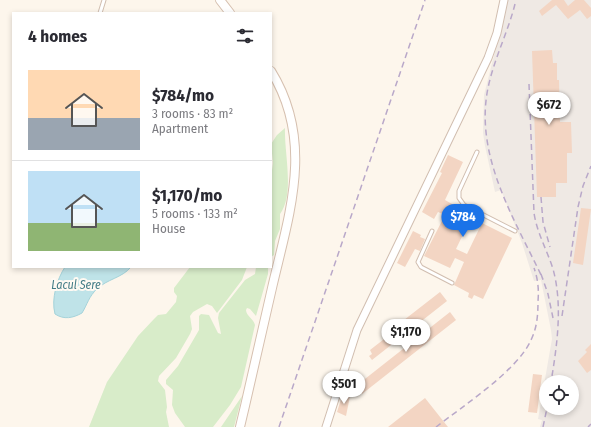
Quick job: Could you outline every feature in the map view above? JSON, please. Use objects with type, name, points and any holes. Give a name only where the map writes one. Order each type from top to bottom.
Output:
[{"type":"main road","points":[[220,0],[229,12]]},
{"type":"main road","points":[[240,427],[295,180],[296,152],[293,126],[287,102],[272,74]]},
{"type":"street","points":[[326,427],[357,330],[486,64],[497,33],[504,0]]},
{"type":"lane","points":[[100,12],[104,0]]},
{"type":"lane","points":[[477,152],[459,191],[459,198],[464,204],[516,231]]},
{"type":"lane","points":[[432,231],[418,264],[452,283]]},
{"type":"shaded area","points":[[508,0],[591,0],[591,427],[540,427],[542,420],[538,419],[539,413],[539,415],[579,415],[579,375],[546,375],[552,339],[541,280],[534,281],[522,243],[501,190],[495,192],[483,133],[484,95]]},
{"type":"green space","points":[[285,128],[288,185],[287,196],[280,214],[280,229],[275,241],[274,255],[272,256],[272,142],[277,135]]},
{"type":"green space","points":[[189,268],[247,268],[242,280],[217,313],[212,306],[207,304],[193,312],[190,316],[192,329],[190,334],[176,358],[159,376],[158,381],[165,390],[167,407],[166,412],[169,427],[89,427],[107,382],[138,336],[158,315],[166,314],[176,302],[177,296],[174,292],[174,288]]},
{"type":"green space","points":[[256,268],[268,268],[268,274],[256,316],[250,309],[247,308],[246,310],[247,314],[255,325],[241,387],[230,405],[213,427],[185,427],[175,413],[172,405],[173,390],[166,384],[166,380],[178,366],[199,330],[199,316],[201,314],[209,315],[218,333],[221,334],[218,318],[219,313],[245,280],[255,274]]},
{"type":"green space","points":[[242,396],[234,427],[221,427]]},
{"type":"water","name":"Lacul Sere","points":[[64,268],[130,268],[123,274],[97,289],[82,313],[65,318],[55,314],[54,308],[54,296]]},
{"type":"building","points":[[552,0],[564,0],[568,6],[575,0],[584,0],[591,8],[591,16],[587,19],[580,10],[568,19],[556,5],[542,16],[539,11]]},
{"type":"building","points":[[552,50],[553,63],[557,63],[557,80],[559,80],[560,122],[571,122],[572,153],[567,153],[567,183],[556,183],[556,197],[537,197],[532,51]]},
{"type":"building","points":[[448,155],[463,162],[445,200],[475,217],[472,223],[469,222],[456,249],[467,254],[482,223],[512,238],[483,299],[474,295],[472,299],[468,297],[469,293],[454,285],[464,262],[455,258],[450,268],[424,256],[445,215],[438,212],[434,219],[422,212],[442,173],[440,172]]},
{"type":"building","points":[[581,208],[591,209],[583,265],[573,263]]},
{"type":"building","points":[[413,231],[425,239],[420,251],[415,249],[405,267],[397,263]]},
{"type":"building","points":[[440,292],[447,301],[372,360],[369,356],[372,354],[370,350],[397,329],[395,327]]},
{"type":"building","points":[[450,312],[456,320],[362,394],[356,386]]},
{"type":"building","points":[[591,344],[591,370],[587,373],[578,361],[587,352],[585,350]]},
{"type":"building","points":[[533,374],[542,375],[539,375],[537,413],[528,412]]},
{"type":"building","points":[[343,393],[350,396],[346,416],[337,412]]},
{"type":"building","points":[[425,398],[448,427],[388,427]]},
{"type":"railway","points":[[279,427],[425,0]]},
{"type":"railway","points":[[515,4],[488,88],[485,113],[487,138],[492,163],[500,187],[543,279]]},
{"type":"railway","points":[[529,84],[534,213],[535,220],[553,269],[558,297],[557,340],[552,375]]},
{"type":"railway","points":[[562,316],[578,207],[583,186],[591,166]]},
{"type":"railway","points":[[541,197],[543,222],[550,247]]},
{"type":"railway","points":[[436,427],[489,387],[514,363],[531,340],[536,326],[538,297],[534,268]]},
{"type":"railway","points":[[541,274],[548,294],[553,318]]},
{"type":"railway","points":[[543,427],[546,415]]},
{"type":"railway","points":[[588,427],[591,424]]}]
